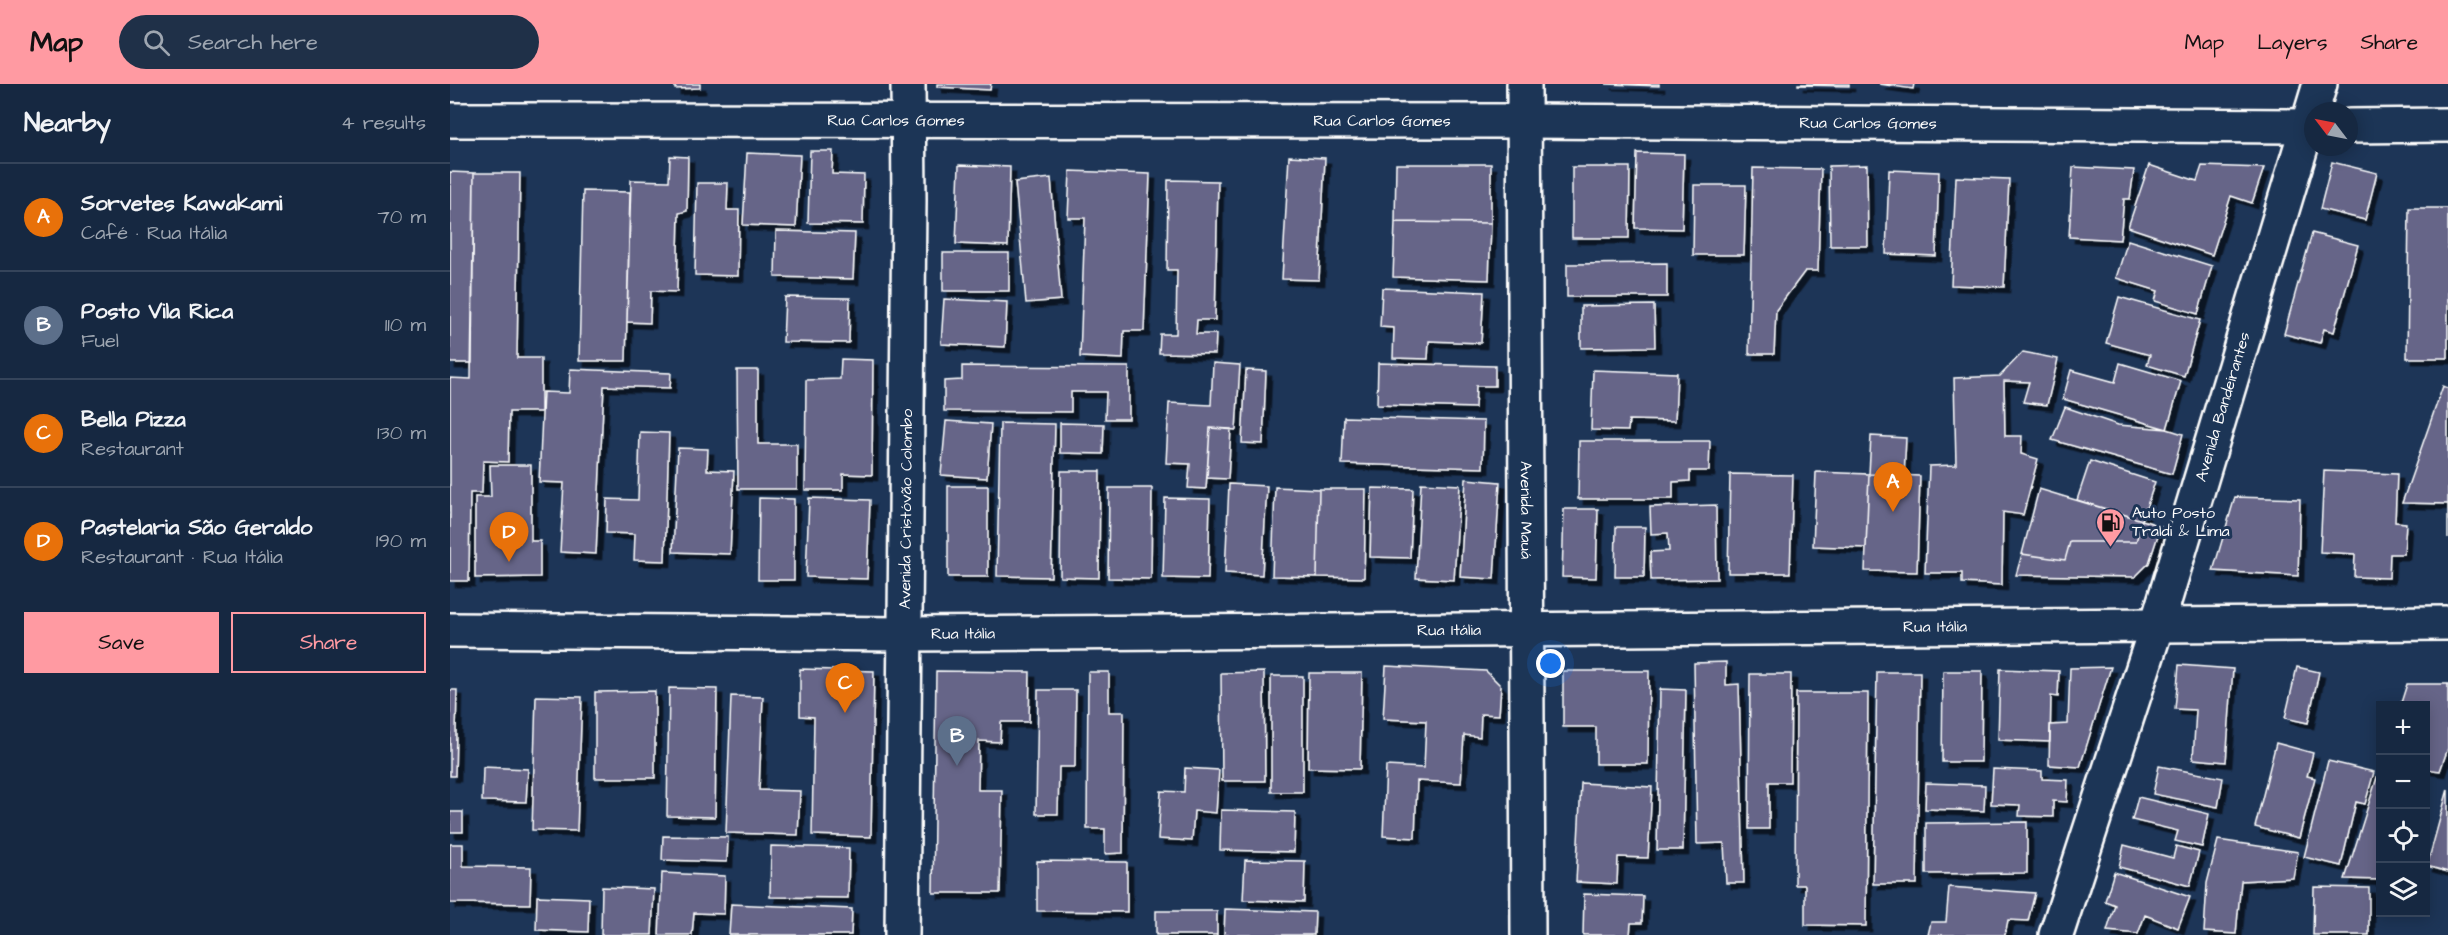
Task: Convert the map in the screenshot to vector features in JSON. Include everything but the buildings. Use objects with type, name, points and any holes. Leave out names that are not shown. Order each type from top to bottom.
[{"type":"street","name":"Avenida Cristóvão Colombo","points":[[902,935],[903,634],[909,200],[908,84]]},
{"type":"street","name":"Avenida Mauá","points":[[1524,84],[1528,935]]},
{"type":"street","name":"Avenida Bandeirantes","points":[[2316,102],[2320,84]]},
{"type":"street","name":"Rua Carlos Gomes","points":[[450,120],[2304,126]]},
{"type":"street","points":[[2358,126],[2448,125]]},
{"type":"street","name":"Avenida Bandeirantes","points":[[2056,935],[2157,626],[2304,146]]},
{"type":"street","name":"Rua Itália","points":[[450,630],[903,634],[2448,623]]},
{"type":"place","name":"Sorvetes Kawakami","points":[[1893,512]]},
{"type":"place","name":"Auto Posto Traldi & Lima","points":[[2111,548]]},
{"type":"place","name":"Pastelaria São Geraldo","points":[[509,562]]},
{"type":"place","name":"Bella Pizza","points":[[845,713]]},
{"type":"place","name":"Posto Vila Rica","points":[[957,766]]}]
